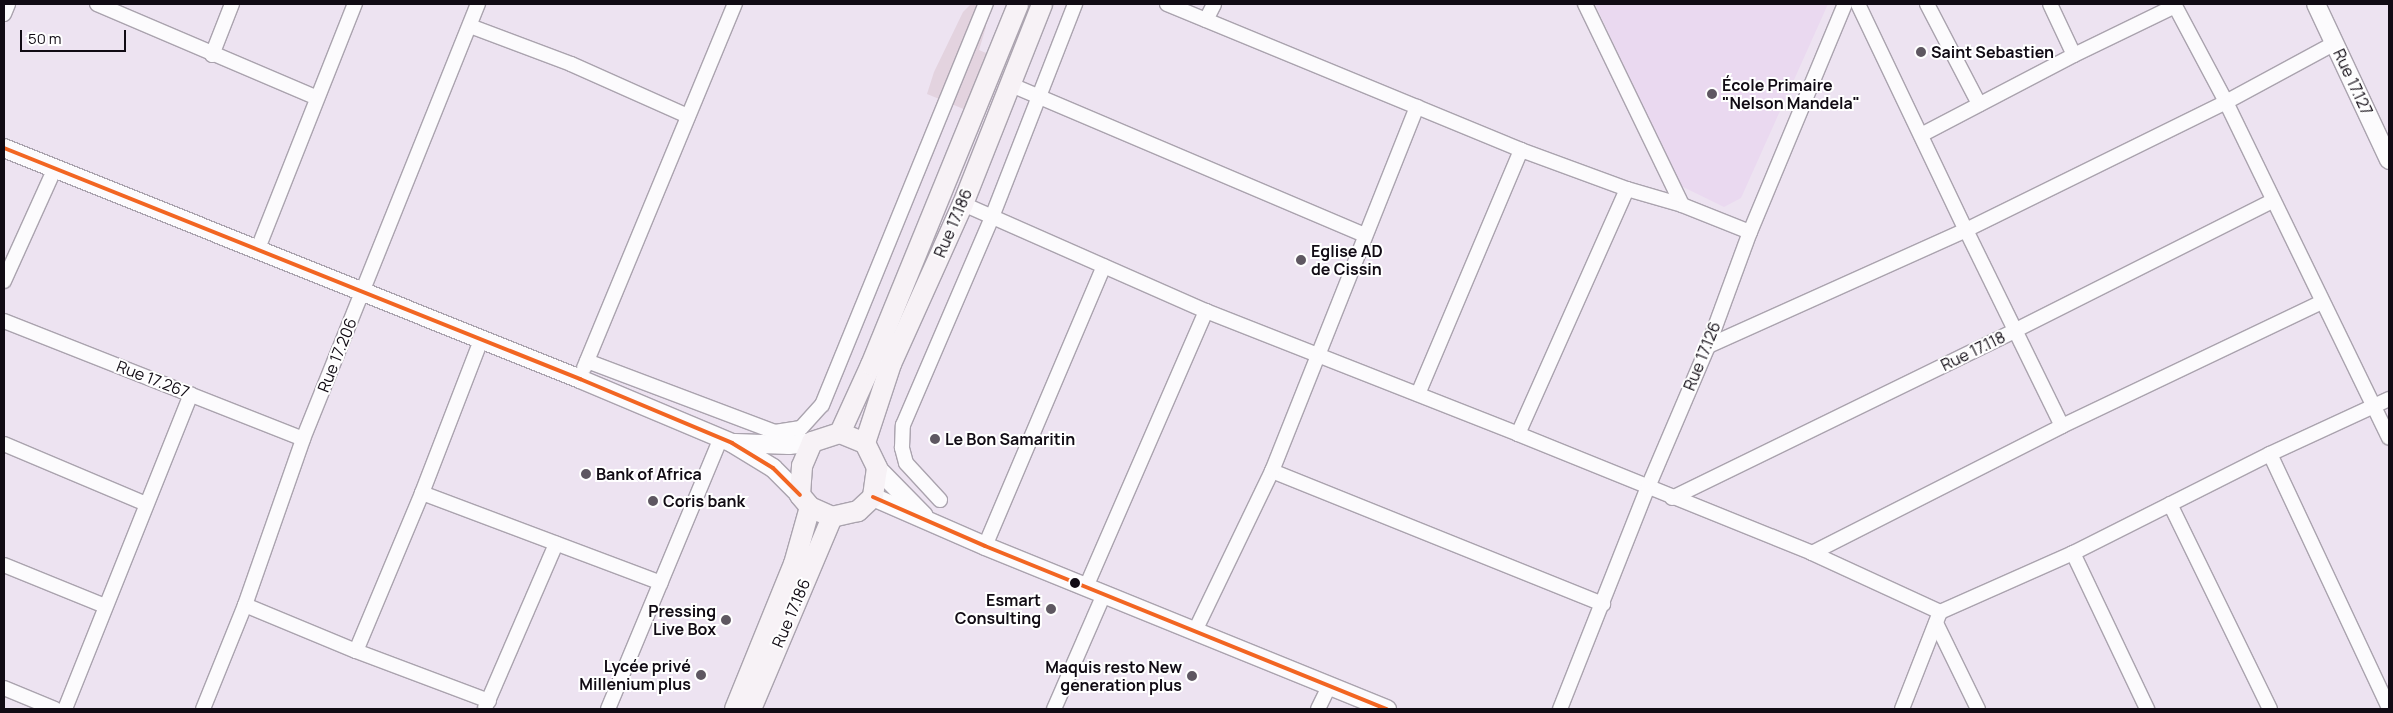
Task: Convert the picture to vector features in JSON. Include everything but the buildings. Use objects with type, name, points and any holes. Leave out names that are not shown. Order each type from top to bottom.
[{"type":"main road","points":[[840,433],[871,365],[1018,4]]},
{"type":"main road","name":"Rue 17.186","points":[[865,443],[891,364],[963,204],[1042,4]]},
{"type":"main road","points":[[735,709],[794,564],[805,501],[802,466],[812,442],[840,433],[865,443],[877,468],[872,497],[858,510],[832,516],[805,501]]},
{"type":"main road","name":"Rue 17.186","points":[[751,709],[832,516]]},
{"type":"street","points":[[4,14],[8,4]]},
{"type":"street","points":[[97,4],[120,8],[212,54],[317,98]]},
{"type":"street","points":[[212,54],[232,4]]},
{"type":"street","points":[[257,251],[355,4]]},
{"type":"street","name":"Rue 17.206","points":[[206,709],[245,605],[303,439],[478,4]]},
{"type":"street","points":[[580,379],[735,4]]},
{"type":"street","points":[[587,361],[774,432],[801,428],[822,405],[986,4]]},
{"type":"street","points":[[940,500],[906,463],[902,448],[903,425],[992,217],[1075,4]]},
{"type":"street","points":[[1167,4],[1521,150],[1627,189],[1682,205],[1750,232]]},
{"type":"street","points":[[1206,20],[1214,4]]},
{"type":"street","points":[[1585,4],[1682,205]]},
{"type":"street","name":"Rue 17.126","points":[[1560,709],[1648,487],[1708,346],[1750,232],[1845,4]]},
{"type":"street","points":[[1858,4],[2062,426]]},
{"type":"street","points":[[1927,4],[1979,104]]},
{"type":"street","points":[[2050,4],[2074,54]]},
{"type":"street","name":"Rue 17.127","points":[[2316,4],[2389,160]]},
{"type":"street","points":[[1920,135],[2074,54],[2174,5],[2226,102],[2389,438]]},
{"type":"street","points":[[470,26],[571,64],[688,116]]},
{"type":"street","points":[[1708,346],[1966,230],[2226,102],[2335,43]]},
{"type":"street","points":[[1009,84],[1365,235]]},
{"type":"street","points":[[1195,631],[1272,471],[1417,107]]},
{"type":"street","points":[[4,148],[580,379],[726,441],[773,468],[805,501]]},
{"type":"street","points":[[1418,394],[1521,150]]},
{"type":"street","points":[[4,281],[55,168]]},
{"type":"street","points":[[1518,434],[1627,189]]},
{"type":"street","name":"Rue 17.118","points":[[1672,498],[2016,330],[2273,201]]},
{"type":"street","points":[[963,204],[1206,311],[1418,394],[1812,553],[1938,617],[1978,709]]},
{"type":"street","points":[[984,546],[1104,266]]},
{"type":"street","points":[[1812,553],[2062,426],[2322,302]]},
{"type":"street","points":[[1086,587],[1206,311]]},
{"type":"street","name":"Rue 17.267","points":[[4,321],[303,439]]},
{"type":"street","points":[[356,651],[422,493],[481,340]]},
{"type":"street","points":[[64,709],[191,394]]},
{"type":"street","points":[[1902,709],[1938,617],[2073,553],[2270,454],[2389,399]]},
{"type":"street","points":[[726,441],[789,445],[812,442]]},
{"type":"street","points":[[608,709],[661,583],[726,441]]},
{"type":"street","points":[[4,444],[146,504]]},
{"type":"street","points":[[2270,454],[2389,708]]},
{"type":"street","points":[[877,468],[932,523]]},
{"type":"street","points":[[1272,471],[1603,604]]},
{"type":"street","points":[[422,493],[661,583]]},
{"type":"street","points":[[872,497],[984,546],[1387,709]]},
{"type":"street","points":[[2170,504],[2270,709]]},
{"type":"street","points":[[245,605],[487,705],[556,544]]},
{"type":"street","points":[[2073,553],[2147,709]]},
{"type":"street","points":[[4,565],[105,606]]},
{"type":"street","points":[[1054,709],[1104,594]]},
{"type":"street","points":[[1318,709],[1329,686]]},
{"type":"street","points":[[4,688],[55,709]]},
{"type":"shaded area","points":[[971,4],[986,4],[986,27],[979,50],[993,56],[966,110],[927,94],[934,72],[963,12]]},
{"type":"shaded area","name":"École Primaire \"Nelson Mandela\"","points":[[1595,4],[1828,4],[1741,198],[1724,207],[1679,185]]},
{"type":"transit line","points":[[4,148],[580,379],[732,443],[773,468],[800,495]]},
{"type":"transit line","points":[[873,497],[985,546],[1387,709]]},
{"type":"place","name":"Saint Sebastien","points":[[1921,52]]},
{"type":"place","name":"École Primaire \"Nelson Mandela\"","points":[[1712,94]]},
{"type":"place","name":"Eglise AD de Cissin","points":[[1301,260]]},
{"type":"place","name":"Le Bon Samaritin","points":[[935,439]]},
{"type":"place","name":"Bank of Africa","points":[[586,474]]},
{"type":"place","name":"Coris bank","points":[[653,501]]},
{"type":"place","name":"Esmart Consulting","points":[[1051,609]]},
{"type":"place","name":"Pressing Live Box","points":[[726,620]]},
{"type":"place","name":"Lycée privé Millenium plus","points":[[701,675]]},
{"type":"place","name":"Maquis resto New generation plus","points":[[1192,676]]}]
